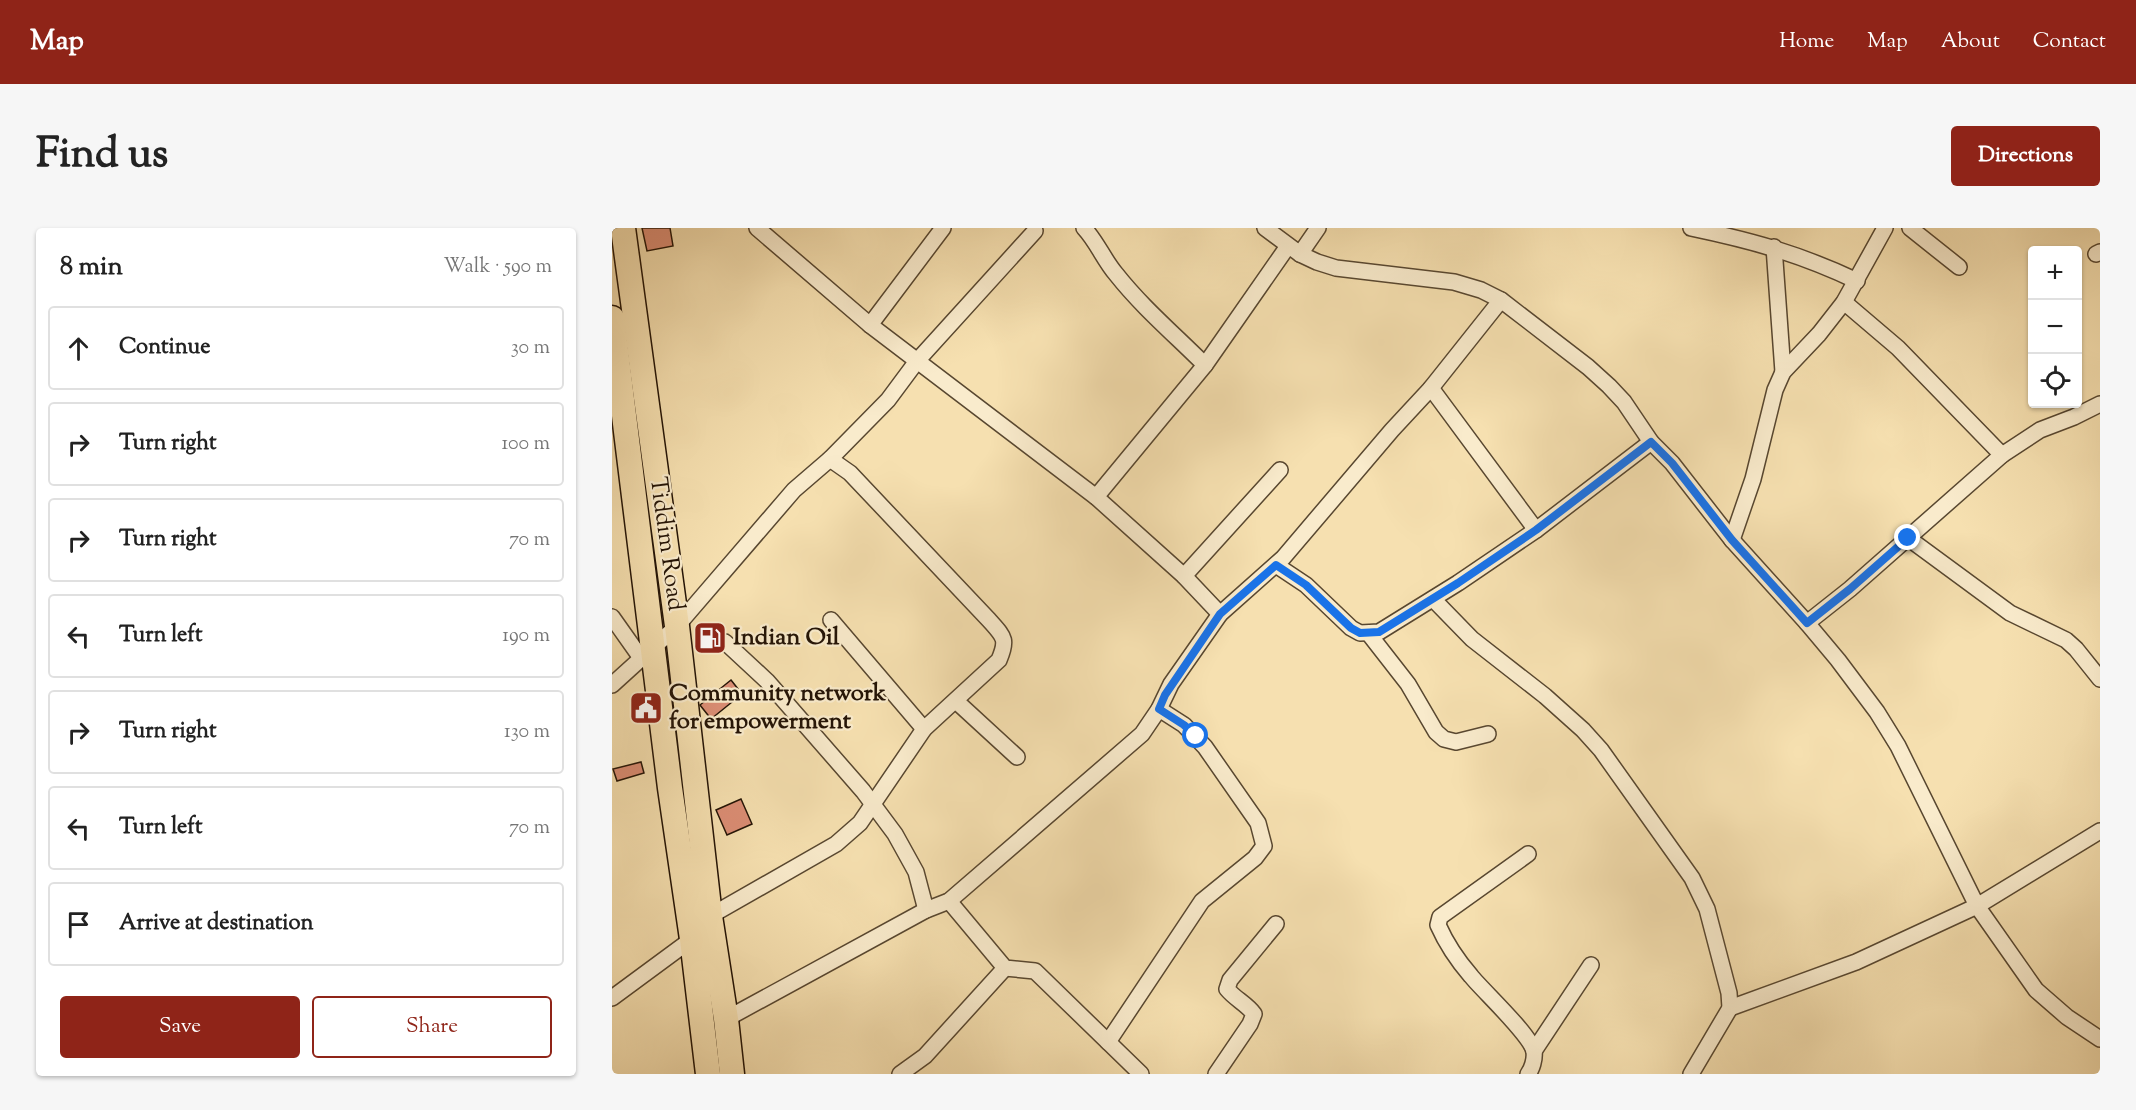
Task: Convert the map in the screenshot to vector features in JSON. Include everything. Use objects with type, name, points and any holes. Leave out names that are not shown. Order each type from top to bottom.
[{"type":"highway","name":"Tiddim Road","points":[[623,228],[677,626],[710,916],[732,1074]]},
{"type":"highway","name":"Tiddim Road","points":[[612,318],[647,653],[692,939],[708,1074]]},
{"type":"street","points":[[757,228],[870,325],[1096,496],[1184,576],[1220,614]]},
{"type":"street","points":[[870,325],[943,228]]},
{"type":"street","points":[[1084,228],[1132,293],[1205,365]]},
{"type":"street","points":[[1265,228],[1294,250],[1317,262],[1336,268],[1454,282],[1481,290],[1501,300],[1609,386],[1651,442],[1672,463],[1732,540],[1807,623],[1870,703],[1898,746],[1977,906],[2036,990],[2067,1017],[2100,1039]]},
{"type":"street","points":[[1096,496],[1205,365],[1294,250],[1318,228]]},
{"type":"street","points":[[1691,228],[1731,232],[1817,262],[1857,281]]},
{"type":"street","points":[[1732,540],[1753,478],[1775,390],[1784,372],[1819,334],[1844,302],[1885,228]]},
{"type":"street","points":[[1910,228],[1959,267]]},
{"type":"street","points":[[612,685],[677,626],[794,490],[831,459],[888,400],[917,361],[1035,231]]},
{"type":"street","points":[[1774,247],[1784,372]]},
{"type":"street","points":[[726,1019],[926,910],[950,901],[1142,734],[1159,709],[1171,684],[1220,614],[1276,565],[1431,388],[1501,300]]},
{"type":"street","points":[[1844,302],[1898,348],[2002,455]]},
{"type":"street","points":[[1431,388],[1536,530]]},
{"type":"street","points":[[1807,623],[1850,589],[2002,455],[2040,430],[2100,404]]},
{"type":"street","points":[[1276,565],[1306,585],[1351,628],[1360,633],[1370,634],[1386,629],[1536,530],[1651,442]]},
{"type":"street","points":[[710,916],[836,844],[860,823],[924,729],[999,660],[1005,646],[1001,634],[850,473],[831,459]]},
{"type":"street","points":[[1184,576],[1280,470]]},
{"type":"street","points":[[1908,538],[2010,613],[2066,640],[2100,679]]},
{"type":"street","points":[[1433,599],[1472,639],[1562,711],[1601,750],[1701,894],[1729,993],[1730,1008],[1691,1074]]},
{"type":"street","points":[[612,617],[647,653]]},
{"type":"street","points":[[831,620],[924,729]]},
{"type":"street","points":[[1370,634],[1408,684],[1436,732],[1444,739],[1456,742],[1488,734]]},
{"type":"street","points":[[725,642],[767,681],[895,834],[916,872],[926,910]]},
{"type":"street","points":[[956,701],[1017,757]]},
{"type":"street","points":[[1108,1042],[1202,901],[1255,858],[1264,846],[1258,823],[1205,747],[1184,725],[1159,709]]},
{"type":"street","points":[[1730,1008],[1856,962],[1977,906],[2100,831]]},
{"type":"street","points":[[1528,854],[1440,917],[1438,925],[1444,938],[1469,974],[1527,1038],[1534,1052]]},
{"type":"street","points":[[950,901],[1005,968],[1035,971],[1141,1074]]},
{"type":"street","points":[[1216,1074],[1250,1024],[1254,1014],[1227,989],[1230,980],[1276,924]]},
{"type":"street","points":[[612,998],[692,939]]},
{"type":"street","points":[[1528,1074],[1534,1052],[1591,965]]},
{"type":"street","points":[[900,1074],[925,1056],[1005,968]]},
{"type":"building","points":[[642,228],[670,228],[673,246],[647,251]]},
{"type":"building","points":[[731,680],[742,694],[711,719],[700,705]]},
{"type":"building","points":[[641,762],[644,773],[617,781],[613,769]]},
{"type":"building","points":[[741,799],[752,824],[727,835],[716,810]]},
{"type":"place","name":"Indian Oil","points":[[710,638]]},
{"type":"place","name":"Community network for empowerment","points":[[646,708]]},
{"type":"route","points":[[1196,736],[1184,725],[1159,709],[1165,695],[1220,614],[1276,565],[1306,585],[1351,628],[1360,633],[1379,632],[1458,583],[1536,530],[1651,442],[1672,463],[1732,540],[1807,623],[1908,538]]}]
